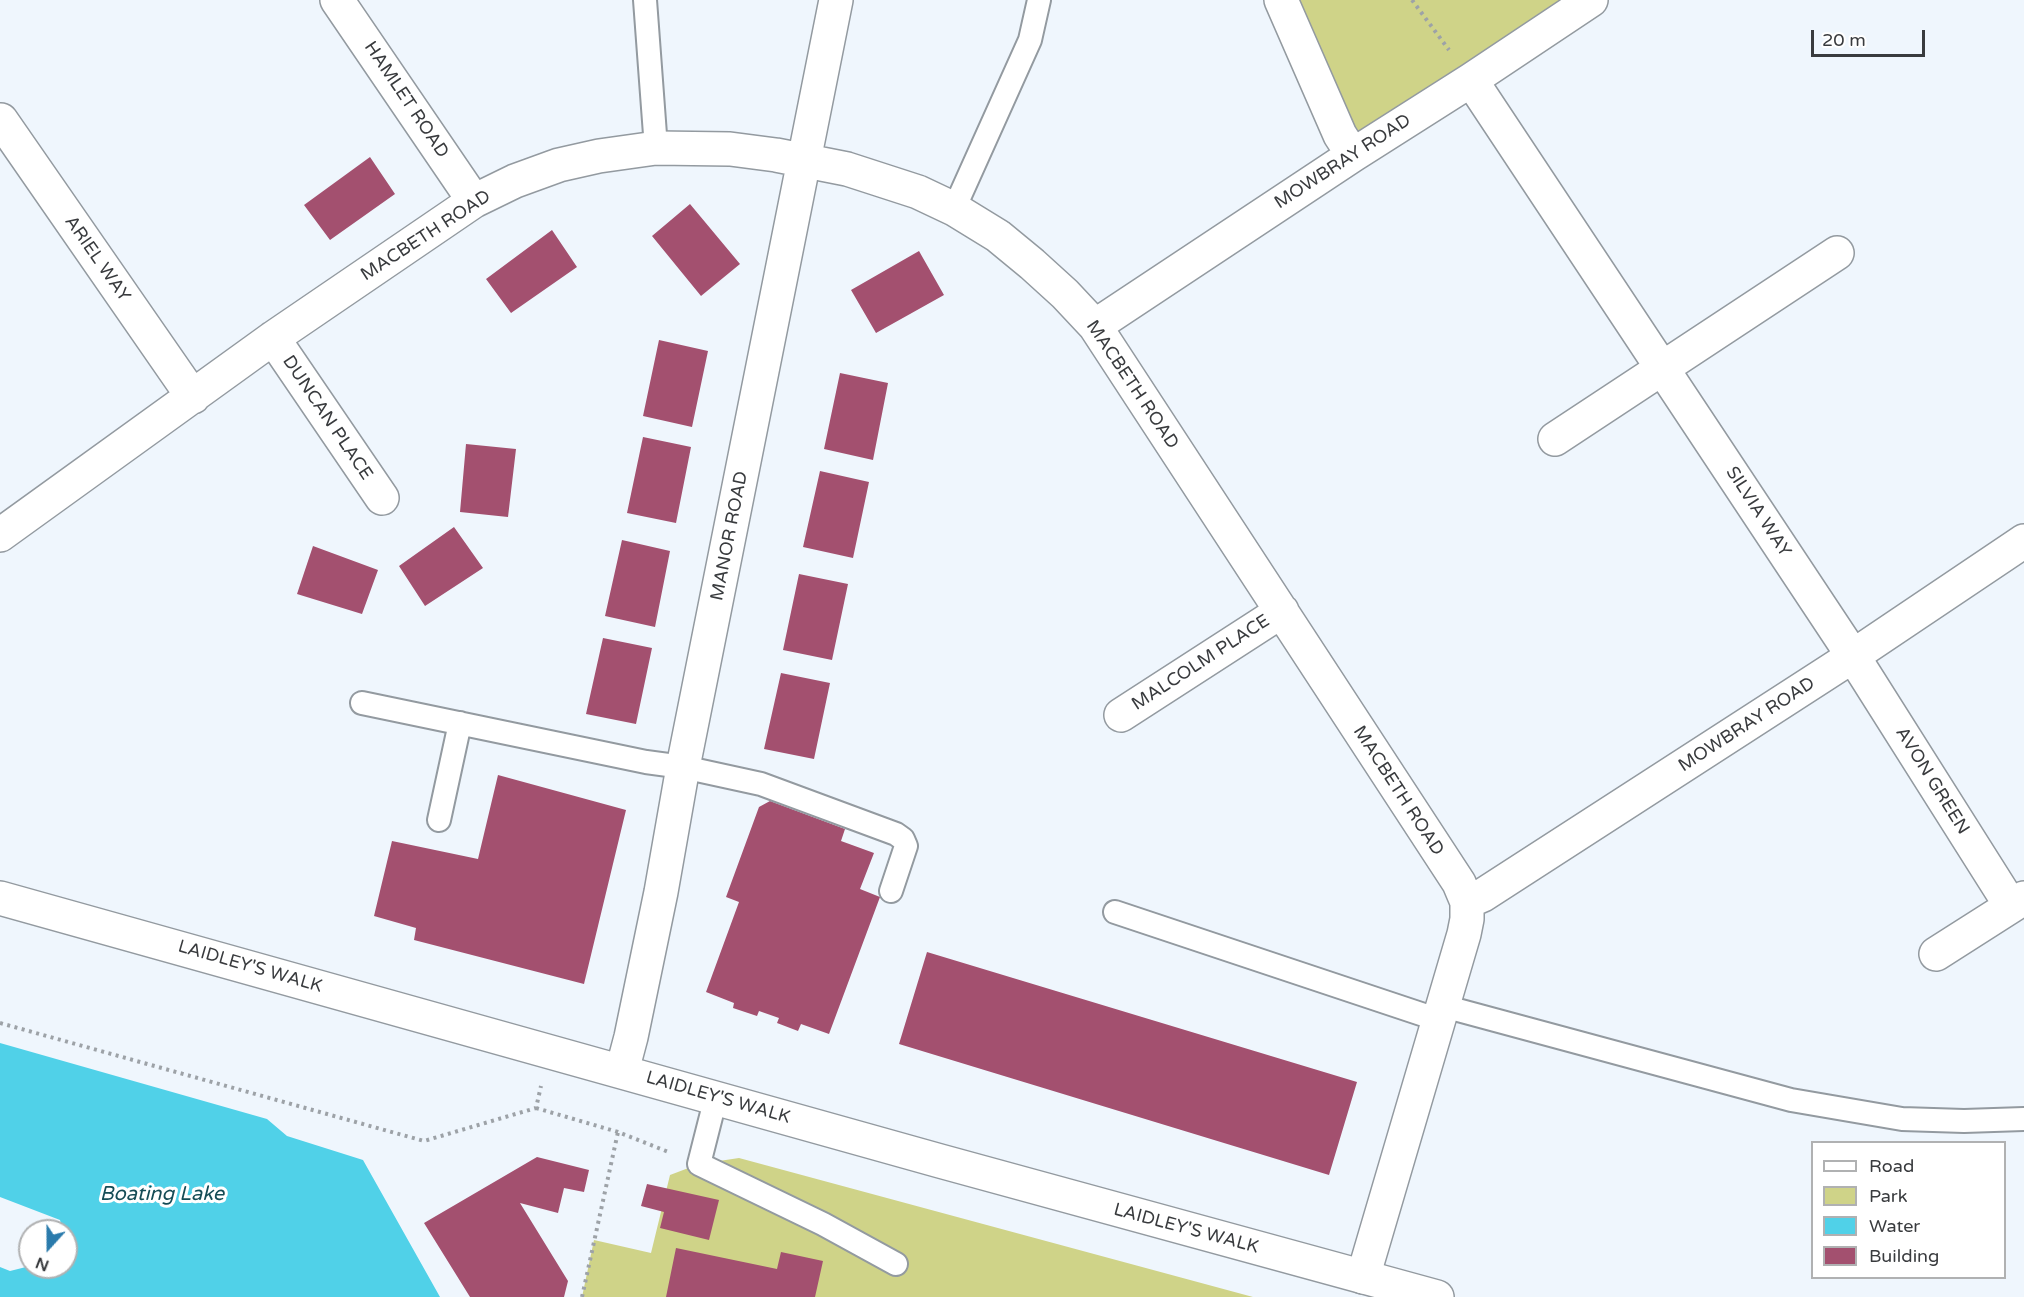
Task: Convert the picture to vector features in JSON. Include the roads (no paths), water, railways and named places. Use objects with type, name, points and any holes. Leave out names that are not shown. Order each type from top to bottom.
[{"type":"street","name":"HAMLET ROAD","points":[[337,0],[474,201]]},
{"type":"street","name":"MANOR ROAD","points":[[622,1071],[658,903],[836,0]]},
{"type":"street","points":[[1281,0],[1340,135],[1353,155]]},
{"type":"street","name":"MOWBRAY ROAD","points":[[1095,326],[1591,0]]},
{"type":"street","name":"SILVIA WAY","points":[[1471,80],[1853,656]]},
{"type":"street","name":"ARIEL WAY","points":[[1,120],[193,397]]},
{"type":"street","name":"MACBETH ROAD","points":[[0,535],[273,338],[474,201],[515,181],[559,165],[598,156],[656,148],[730,149],[805,160],[883,179],[954,209],[998,236],[1065,294],[1095,326],[1459,883],[1467,902]]},
{"type":"street","points":[[1555,439],[1837,254]]},
{"type":"street","name":"DUNCAN PLACE","points":[[273,338],[382,498]]},
{"type":"street","name":"MOWBRAY ROAD","points":[[1467,902],[1483,895],[1853,656],[2024,541]]},
{"type":"street","name":"MALCOLM PLACE","points":[[1121,715],[1282,611]]},
{"type":"street","name":"AVON GREEN","points":[[1853,656],[2018,902],[1936,954]]},
{"type":"street","name":"LAIDLEY'S WALK","points":[[0,898],[1437,1297]]},
{"type":"street","points":[[1363,1277],[1464,934],[1467,902]]},
{"type":"lane","points":[[645,0],[656,148]]},
{"type":"lane","points":[[954,209],[1030,40],[1039,0]]},
{"type":"lane","points":[[362,703],[760,784],[896,834],[903,839],[906,846],[891,891]]},
{"type":"lane","points":[[440,820],[460,723]]},
{"type":"lane","points":[[1115,912],[1441,1013],[1791,1100],[1902,1119],[1964,1121],[2024,1119]]},
{"type":"lane","points":[[716,1097],[699,1164],[823,1224],[896,1264]]},
{"type":"water","name":"Boating Lake","points":[[0,1043],[267,1119],[287,1136],[363,1160],[440,1297],[0,1297],[0,1267],[10,1271],[18,1269],[18,1279],[78,1279],[78,1219],[57,1219],[0,1197]]}]
